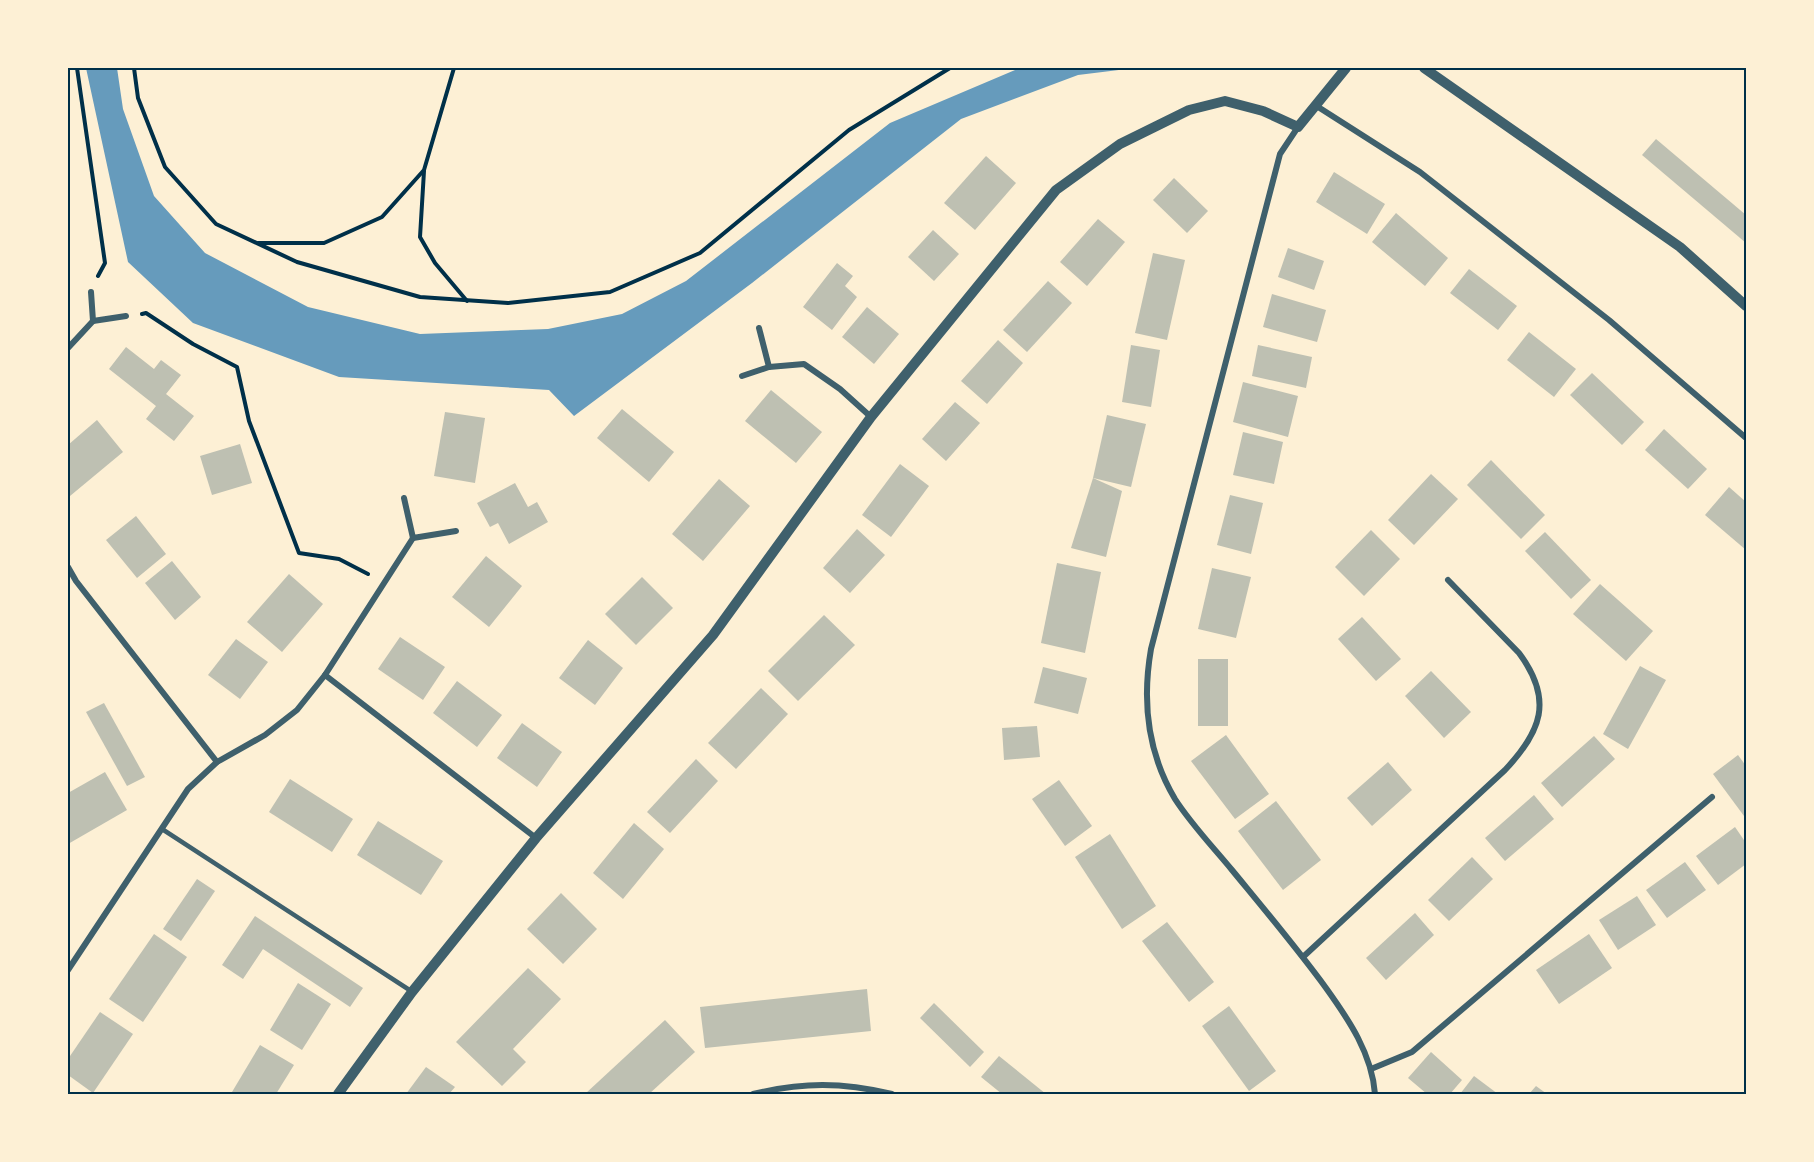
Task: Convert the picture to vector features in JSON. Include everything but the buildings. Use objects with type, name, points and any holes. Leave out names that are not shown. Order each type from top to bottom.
[{"type":"street","points":[[1346,68],[1298,127],[1280,154],[1151,649],[1146,696],[1152,743],[1175,799],[1304,957],[1340,1007],[1358,1037],[1371,1070],[1375,1095]]},
{"type":"street","points":[[1424,68],[1680,247],[1746,306]]},
{"type":"street","points":[[338,1095],[412,992],[536,838],[713,635],[872,417],[1056,190],[1120,144],[1189,110],[1225,101],[1263,111],[1298,127]]},
{"type":"street","points":[[1315,105],[1420,172],[1609,320],[1746,438]]},
{"type":"street","points":[[91,292],[93,321]]},
{"type":"street","points":[[68,348],[93,321],[126,316]]},
{"type":"street","points":[[759,328],[769,367]]},
{"type":"street","points":[[742,376],[769,367],[804,364],[840,389],[872,417]]},
{"type":"street","points":[[68,970],[188,789],[217,762],[265,735],[297,711],[325,675],[413,538],[404,498]]},
{"type":"street","points":[[413,538],[456,531]]},
{"type":"street","points":[[68,567],[83,590],[217,762]]},
{"type":"street","points":[[1304,957],[1505,770],[1526,747],[1533,734],[1538,720],[1538,691],[1528,665],[1448,580]]},
{"type":"street","points":[[325,675],[536,838]]},
{"type":"street","points":[[1371,1070],[1412,1052],[1712,797]]},
{"type":"street","points":[[753,1095],[780,1088],[818,1084],[866,1088],[892,1095]]},
{"type":"lane","points":[[162,829],[412,992]]},
{"type":"path","points":[[77,68],[105,263],[91,292]]},
{"type":"path","points":[[134,68],[138,98],[165,167],[216,224],[297,262],[420,297],[508,303],[610,292],[700,253],[849,130],[950,68]]},
{"type":"path","points":[[454,68],[424,171],[420,237],[435,263],[467,301]]},
{"type":"path","points":[[258,243],[324,243],[382,217],[424,171]]},
{"type":"path","points":[[126,316],[146,314],[193,344],[237,367],[249,421],[299,553],[339,559],[383,583]]},
{"type":"water","points":[[86,68],[117,68],[123,109],[154,196],[205,253],[308,307],[420,334],[548,329],[622,314],[686,281],[890,123],[1020,68],[1135,68],[1078,75],[961,119],[752,283],[574,416],[549,390],[339,377],[193,323],[128,262]]}]
